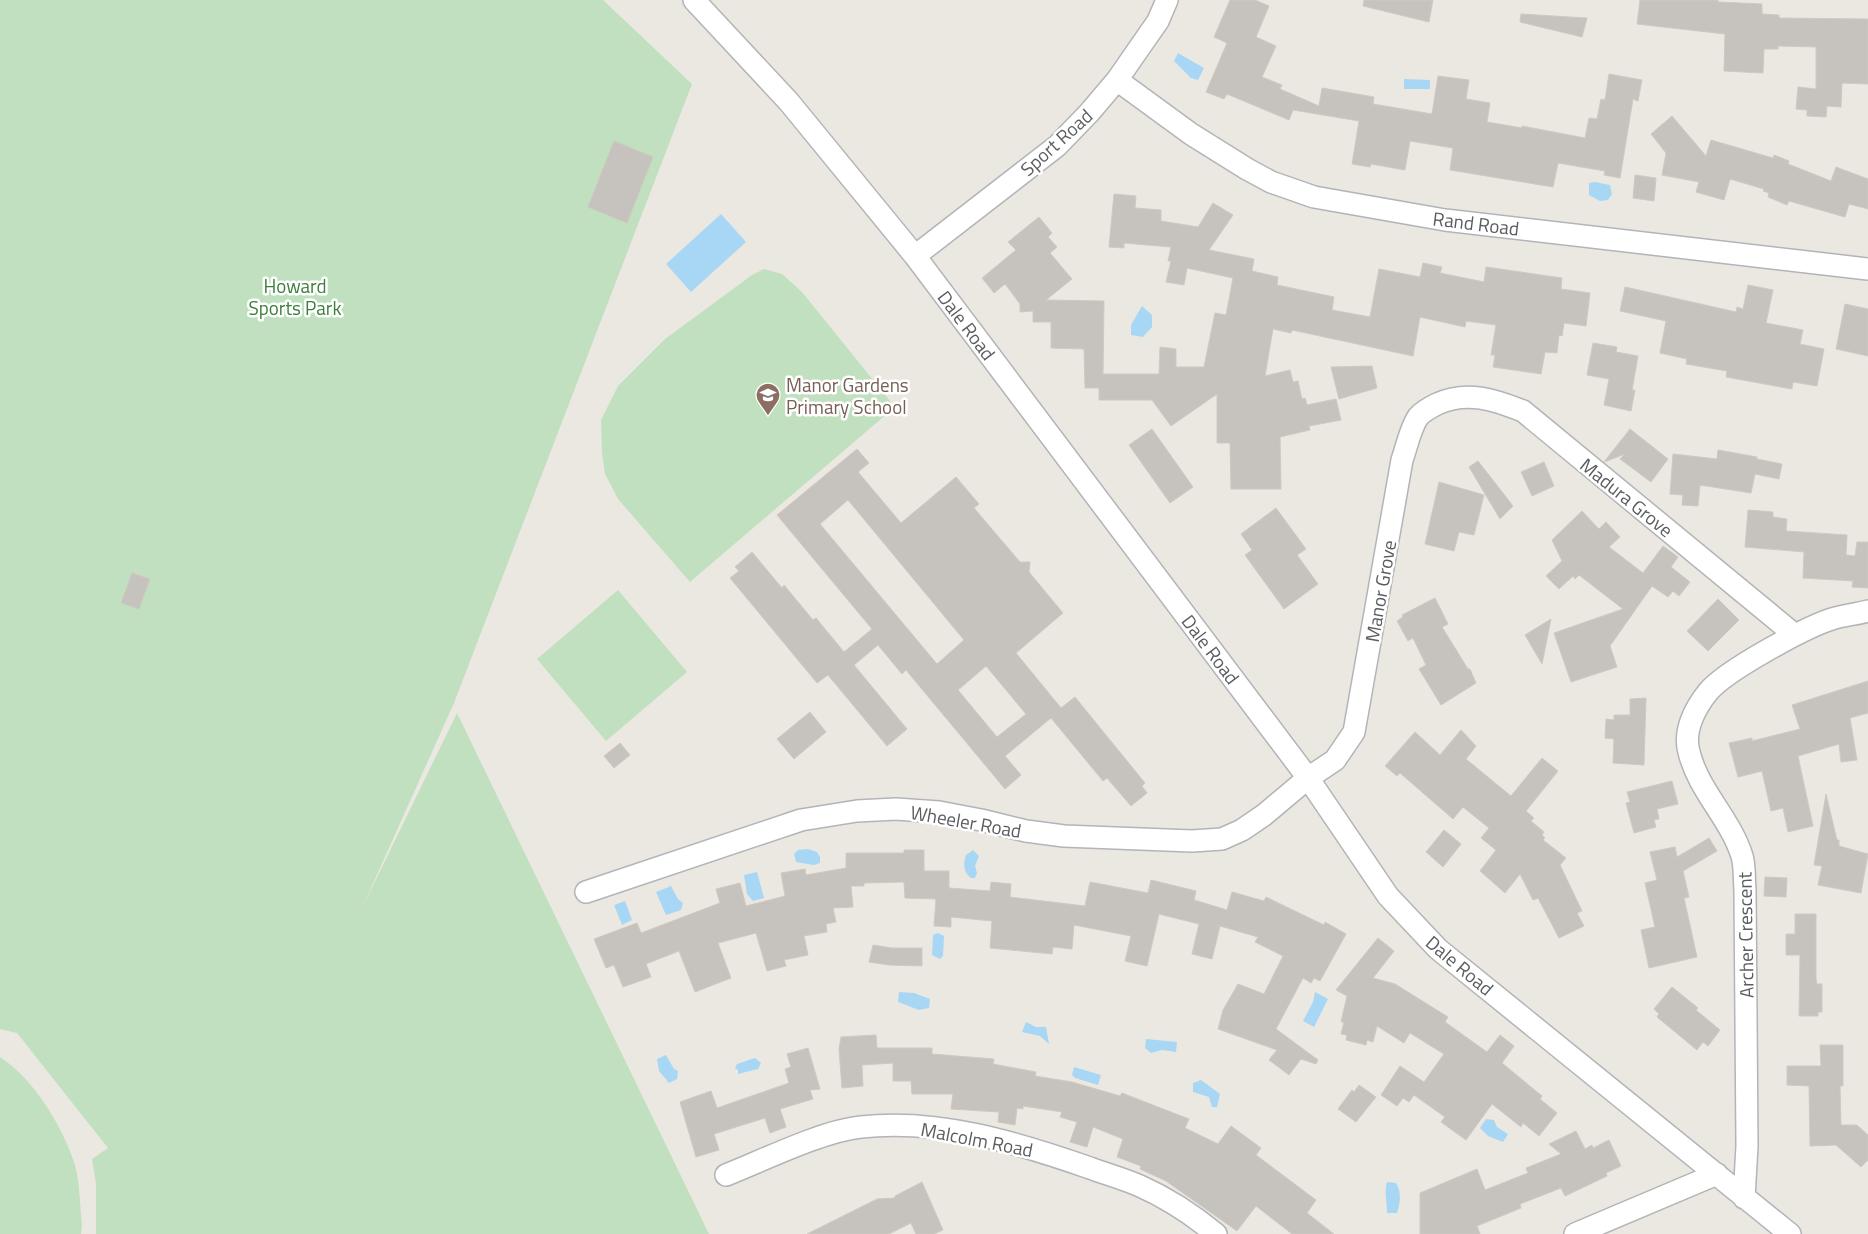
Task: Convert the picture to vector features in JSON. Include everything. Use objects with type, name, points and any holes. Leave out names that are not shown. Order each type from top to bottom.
[{"type":"street","name":"Dale Road","points":[[694,0],[789,102],[915,256],[1308,778],[1388,896],[1438,949],[1790,1234]]},
{"type":"street","name":"Sport Road","points":[[915,256],[1057,146],[1090,113],[1117,80],[1158,21],[1167,0]]},
{"type":"street","name":"Rand Road","points":[[1117,80],[1191,134],[1247,169],[1272,182],[1314,197],[1445,220],[1868,269]]},
{"type":"street","name":"Madura Grove","points":[[1444,401],[1470,396],[1498,401],[1523,411],[1795,635]]},
{"type":"street","name":"Manor Grove","points":[[1308,778],[1335,760],[1354,732],[1402,460],[1412,428],[1420,414],[1444,401]]},
{"type":"street","name":"Archer Crescent","points":[[1744,1198],[1747,1127],[1746,890],[1743,858],[1736,840],[1697,774],[1688,750],[1688,727],[1708,691],[1726,677],[1795,635],[1834,619],[1868,611]]},
{"type":"street","name":"Wheeler Road","points":[[586,892],[801,820],[857,811],[896,809],[939,812],[1026,831],[1064,836],[1192,841],[1222,839],[1242,830],[1264,815],[1308,778]]},
{"type":"street","name":"Malcolm Road","points":[[726,1175],[830,1134],[860,1127],[905,1126],[951,1131],[1037,1150],[1140,1186],[1171,1203],[1216,1234]]},
{"type":"street","points":[[1574,1234],[1716,1174]]},
{"type":"green space","name":"Howard Sports Park","points":[[0,0],[603,0],[692,84],[454,703],[363,906],[457,713],[709,1234],[96,1234],[96,1184],[92,1159],[108,1148],[17,1033],[0,1029]]},
{"type":"green space","points":[[764,269],[782,274],[802,292],[895,407],[690,582],[618,499],[605,474],[601,420],[618,386],[665,339],[752,275]]},
{"type":"green space","points":[[618,590],[687,672],[606,741],[537,659]]},
{"type":"green space","points":[[0,1057],[12,1066],[36,1091],[55,1120],[70,1150],[77,1172],[82,1226],[81,1234],[0,1234]]},
{"type":"water","points":[[1178,53],[1204,68],[1198,80],[1191,78],[1174,61]]},
{"type":"water","points":[[1404,79],[1430,80],[1430,89],[1404,89]]},
{"type":"water","points":[[1595,182],[1610,185],[1612,194],[1608,200],[1600,201],[1589,195],[1589,183]]},
{"type":"water","points":[[721,214],[746,242],[691,292],[666,264]]},
{"type":"water","points":[[1142,306],[1152,315],[1152,327],[1143,337],[1131,335],[1131,325]]},
{"type":"water","points":[[808,849],[817,852],[820,857],[820,863],[814,865],[796,862],[794,854],[798,850]]},
{"type":"water","points":[[973,850],[979,856],[975,866],[977,873],[975,878],[971,878],[966,873],[964,864],[966,855]]},
{"type":"water","points":[[757,872],[764,898],[753,901],[747,894],[744,875]]},
{"type":"water","points":[[671,886],[678,899],[683,903],[681,910],[666,915],[656,892]]},
{"type":"water","points":[[625,901],[632,920],[622,925],[614,905]]},
{"type":"water","points":[[938,933],[944,936],[943,956],[940,959],[932,955],[933,935]]},
{"type":"water","points":[[899,992],[914,993],[930,999],[929,1008],[919,1010],[898,1002]]},
{"type":"water","points":[[1315,992],[1328,999],[1314,1027],[1303,1021],[1313,1002]]},
{"type":"water","points":[[1026,1022],[1036,1027],[1046,1027],[1049,1044],[1040,1036],[1022,1032]]},
{"type":"water","points":[[1146,1039],[1177,1042],[1176,1052],[1162,1050],[1151,1053],[1145,1048]]},
{"type":"water","points":[[666,1055],[674,1069],[678,1071],[677,1079],[669,1083],[659,1071],[657,1059]]},
{"type":"water","points":[[755,1058],[761,1063],[758,1069],[738,1074],[738,1070],[735,1068],[737,1064]]},
{"type":"water","points":[[1074,1067],[1101,1075],[1098,1085],[1075,1078],[1072,1075]]},
{"type":"water","points":[[1201,1080],[1220,1094],[1217,1107],[1212,1107],[1209,1097],[1193,1092],[1193,1083]]},
{"type":"water","points":[[1486,1119],[1494,1120],[1497,1127],[1508,1134],[1503,1142],[1488,1136],[1480,1128]]},
{"type":"water","points":[[1387,1182],[1396,1183],[1399,1190],[1400,1202],[1397,1213],[1387,1213]]},
{"type":"building","points":[[1230,0],[1255,0],[1269,6],[1256,37],[1276,46],[1262,77],[1282,85],[1280,89],[1319,106],[1322,88],[1374,97],[1373,104],[1432,114],[1438,76],[1469,80],[1466,99],[1490,103],[1487,122],[1522,128],[1522,126],[1585,138],[1589,118],[1597,119],[1601,99],[1605,100],[1609,74],[1642,80],[1638,101],[1633,99],[1620,178],[1604,175],[1605,171],[1558,163],[1553,187],[1450,170],[1453,148],[1410,141],[1405,170],[1371,164],[1370,167],[1352,164],[1359,121],[1293,110],[1289,120],[1227,94],[1224,99],[1206,92],[1227,43],[1214,37]]},
{"type":"building","points":[[1364,0],[1433,0],[1429,22],[1363,6]]},
{"type":"building","points":[[1640,0],[1718,0],[1718,2],[1762,4],[1762,14],[1779,15],[1779,18],[1868,19],[1868,84],[1842,83],[1841,107],[1827,106],[1826,117],[1807,116],[1807,110],[1796,109],[1798,87],[1816,89],[1816,47],[1778,46],[1778,49],[1764,49],[1763,73],[1724,71],[1725,34],[1637,24]]},
{"type":"building","points":[[1521,14],[1587,18],[1582,37],[1520,22]]},
{"type":"building","points":[[1672,116],[1706,156],[1711,140],[1773,158],[1774,155],[1789,161],[1788,164],[1831,181],[1836,167],[1868,179],[1868,209],[1849,204],[1845,217],[1789,201],[1787,205],[1768,197],[1769,193],[1763,191],[1764,189],[1730,179],[1724,200],[1696,192],[1699,182],[1662,175],[1666,153],[1651,134]]},
{"type":"building","points":[[614,141],[653,157],[627,223],[588,207]]},
{"type":"building","points":[[1635,175],[1656,178],[1654,201],[1633,198]]},
{"type":"building","points":[[1114,194],[1136,196],[1135,208],[1161,210],[1161,221],[1198,227],[1213,203],[1233,215],[1209,250],[1254,259],[1252,271],[1278,277],[1277,285],[1334,297],[1332,310],[1370,317],[1379,269],[1420,277],[1423,263],[1442,267],[1440,273],[1484,282],[1486,267],[1562,278],[1561,289],[1590,293],[1586,326],[1564,323],[1562,336],[1559,335],[1557,353],[1545,352],[1541,374],[1493,367],[1495,355],[1491,355],[1496,325],[1466,321],[1465,327],[1420,317],[1413,356],[1292,330],[1291,333],[1273,329],[1265,376],[1290,370],[1293,382],[1298,381],[1302,399],[1305,398],[1307,405],[1336,399],[1341,420],[1309,426],[1310,430],[1280,437],[1281,489],[1231,489],[1230,443],[1217,443],[1217,394],[1171,426],[1152,400],[1099,400],[1099,388],[1085,388],[1084,349],[1051,348],[1051,322],[1033,322],[1033,311],[1020,312],[1020,304],[1005,284],[994,293],[982,278],[1016,250],[1008,242],[1039,217],[1052,233],[1048,237],[1057,247],[1050,253],[1072,279],[1046,300],[1104,301],[1103,374],[1159,374],[1160,347],[1176,349],[1176,367],[1204,367],[1215,313],[1226,315],[1233,278],[1187,268],[1184,285],[1166,282],[1171,261],[1168,261],[1171,247],[1124,243],[1124,248],[1109,247]]},
{"type":"building","points":[[1748,285],[1773,290],[1766,323],[1803,330],[1800,344],[1824,349],[1817,386],[1793,382],[1792,389],[1726,377],[1727,371],[1686,364],[1687,359],[1660,353],[1666,321],[1620,311],[1625,287],[1736,312],[1737,307],[1743,309]]},
{"type":"building","points":[[1845,304],[1868,309],[1868,356],[1836,349]]},
{"type":"building","points":[[1593,343],[1617,347],[1616,352],[1638,356],[1632,390],[1635,390],[1631,411],[1604,405],[1609,379],[1587,375]]},
{"type":"building","points":[[1372,366],[1377,388],[1339,399],[1331,367]]},
{"type":"building","points":[[1152,429],[1193,487],[1170,503],[1129,445]]},
{"type":"building","points":[[1630,429],[1668,459],[1651,482],[1620,459],[1625,454],[1604,462]]},
{"type":"building","points":[[857,449],[869,463],[858,472],[901,523],[956,477],[979,504],[974,508],[1020,562],[1030,562],[1029,572],[1063,613],[1016,653],[1061,708],[1075,697],[1145,783],[1142,786],[1147,793],[1131,806],[1107,778],[1103,781],[1051,718],[1005,756],[1021,775],[1005,789],[906,670],[902,674],[878,645],[854,665],[907,729],[887,746],[828,675],[817,683],[730,578],[739,571],[735,567],[752,552],[782,588],[784,585],[813,620],[816,618],[844,652],[872,629],[777,515]],"holes":[[[848,500],[964,640],[937,664],[820,524]],[[986,666],[1026,714],[997,737],[958,690]]]},
{"type":"building","points":[[1718,450],[1782,464],[1779,479],[1755,474],[1751,493],[1700,485],[1698,506],[1682,505],[1683,495],[1670,494],[1673,454],[1717,459]]},
{"type":"building","points":[[1478,461],[1513,506],[1500,519],[1469,467]]},
{"type":"building","points":[[1544,462],[1554,486],[1532,496],[1521,472]]},
{"type":"building","points":[[1439,482],[1484,495],[1474,535],[1459,532],[1454,551],[1425,544]]},
{"type":"building","points":[[1276,508],[1306,549],[1297,555],[1318,584],[1284,609],[1245,555],[1252,550],[1241,534]]},
{"type":"building","points":[[1748,510],[1773,512],[1773,517],[1787,519],[1786,531],[1847,535],[1846,555],[1855,556],[1857,542],[1868,542],[1868,588],[1852,587],[1853,581],[1803,578],[1804,552],[1745,547]]},
{"type":"building","points":[[1582,511],[1599,529],[1606,522],[1620,537],[1609,547],[1643,573],[1663,546],[1678,557],[1671,567],[1690,582],[1679,596],[1673,591],[1668,597],[1652,586],[1610,646],[1617,667],[1571,682],[1554,633],[1623,609],[1579,575],[1575,579],[1573,576],[1559,589],[1546,576],[1562,561],[1552,540]]},
{"type":"building","points":[[132,573],[150,579],[139,609],[121,603]]},
{"type":"building","points":[[1435,598],[1448,624],[1442,627],[1468,669],[1470,669],[1476,683],[1441,705],[1419,669],[1426,665],[1413,638],[1408,641],[1397,621],[1403,617],[1402,615]]},
{"type":"building","points":[[1718,599],[1739,620],[1708,651],[1687,631]]},
{"type":"building","points":[[1551,619],[1542,664],[1525,635]]},
{"type":"building","points":[[1868,681],[1868,713],[1850,718],[1857,760],[1841,762],[1839,744],[1798,756],[1813,826],[1788,832],[1783,808],[1771,811],[1762,771],[1738,777],[1729,743],[1752,738],[1752,741],[1800,729],[1792,705]]},
{"type":"building","points":[[1646,698],[1644,765],[1613,763],[1614,739],[1605,738],[1606,719],[1614,720],[1614,715],[1630,715],[1630,699]]},
{"type":"building","points":[[810,712],[826,732],[794,759],[777,739]]},
{"type":"building","points":[[1461,730],[1476,746],[1466,759],[1511,796],[1542,758],[1558,771],[1526,811],[1534,818],[1531,821],[1544,832],[1542,835],[1545,838],[1543,840],[1566,858],[1560,865],[1582,911],[1577,913],[1584,926],[1559,938],[1538,898],[1533,900],[1520,874],[1505,893],[1480,871],[1496,850],[1481,838],[1489,828],[1463,807],[1453,819],[1400,773],[1397,776],[1385,766],[1415,732],[1440,755]]},
{"type":"building","points":[[620,743],[630,755],[614,768],[604,756]]},
{"type":"building","points":[[1672,781],[1678,804],[1657,809],[1659,819],[1654,820],[1656,827],[1634,833],[1626,803],[1630,802],[1627,792]]},
{"type":"building","points":[[1826,794],[1839,846],[1868,854],[1861,893],[1818,885],[1822,866],[1814,865]]},
{"type":"building","points":[[1444,830],[1461,844],[1443,867],[1426,852]]},
{"type":"building","points":[[1709,838],[1717,851],[1683,871],[1689,897],[1684,898],[1697,957],[1649,968],[1641,930],[1655,927],[1645,883],[1657,880],[1650,852],[1675,847],[1677,857]]},
{"type":"building","points":[[904,850],[924,850],[924,871],[949,871],[949,888],[990,891],[991,882],[1011,884],[1010,897],[1085,906],[1090,882],[1148,893],[1151,880],[1196,891],[1194,900],[1227,910],[1232,892],[1264,901],[1266,897],[1324,925],[1325,922],[1346,934],[1320,981],[1314,978],[1311,983],[1303,978],[1276,1029],[1318,1060],[1316,1064],[1301,1059],[1289,1075],[1269,1060],[1277,1050],[1218,1029],[1223,1010],[1238,984],[1264,994],[1283,956],[1255,942],[1258,937],[1220,926],[1212,959],[1192,954],[1199,924],[1159,914],[1147,966],[1125,961],[1131,936],[1074,925],[1072,949],[1053,947],[1052,954],[990,948],[992,921],[951,917],[951,927],[934,926],[936,899],[905,898],[904,882],[864,883],[864,886],[851,886],[853,907],[833,908],[836,922],[826,924],[827,932],[804,936],[808,955],[784,960],[786,966],[767,971],[756,933],[718,943],[731,978],[695,992],[679,951],[646,964],[651,977],[623,987],[614,965],[606,968],[594,939],[637,923],[641,933],[720,903],[716,889],[740,883],[746,906],[785,896],[781,873],[805,869],[806,875],[846,868],[846,853],[904,853]]},
{"type":"building","points":[[1765,877],[1787,878],[1786,897],[1764,896]]},
{"type":"building","points":[[1795,914],[1816,914],[1816,978],[1817,984],[1822,984],[1822,1012],[1818,1012],[1818,1016],[1799,1016],[1800,955],[1786,955],[1786,934],[1795,934]]},
{"type":"building","points":[[1378,938],[1394,951],[1373,978],[1395,984],[1448,1017],[1445,1022],[1487,1052],[1500,1035],[1514,1046],[1502,1063],[1542,1096],[1540,1099],[1557,1113],[1539,1136],[1523,1123],[1521,1127],[1492,1104],[1466,1140],[1441,1122],[1445,1117],[1414,1095],[1409,1102],[1403,1098],[1397,1106],[1381,1095],[1400,1066],[1424,1082],[1444,1054],[1410,1033],[1404,1043],[1377,1026],[1373,1042],[1367,1040],[1366,1045],[1346,1040],[1347,1035],[1341,1034],[1344,1022],[1341,1022],[1347,996],[1336,990]]},
{"type":"building","points":[[873,945],[892,948],[922,948],[922,966],[869,962]]},
{"type":"building","points":[[1672,987],[1698,1008],[1696,1010],[1720,1030],[1708,1046],[1703,1042],[1697,1050],[1657,1017],[1659,1014],[1654,1009]]},
{"type":"building","points":[[876,1035],[877,1048],[932,1048],[932,1054],[994,1059],[993,1064],[1036,1072],[1035,1076],[1072,1082],[1120,1096],[1122,1093],[1189,1119],[1185,1128],[1218,1144],[1231,1126],[1261,1148],[1256,1155],[1316,1200],[1307,1213],[1334,1234],[1292,1234],[1256,1206],[1237,1231],[1166,1181],[1140,1169],[1141,1166],[1117,1157],[1123,1139],[1093,1127],[1087,1147],[1070,1142],[1077,1122],[1060,1117],[1062,1112],[1023,1106],[1023,1109],[1017,1108],[1015,1125],[998,1122],[999,1112],[951,1109],[953,1094],[912,1094],[911,1081],[893,1081],[893,1063],[862,1065],[863,1086],[842,1088],[839,1049],[841,1037]]},
{"type":"building","points":[[1820,1045],[1843,1045],[1843,1086],[1840,1086],[1841,1125],[1857,1125],[1868,1135],[1868,1160],[1861,1167],[1836,1145],[1810,1146],[1809,1086],[1787,1085],[1787,1066],[1821,1066]]},
{"type":"building","points":[[808,1048],[820,1089],[810,1090],[813,1099],[780,1109],[786,1127],[770,1133],[765,1118],[714,1134],[719,1150],[696,1157],[680,1102],[711,1091],[717,1108],[789,1083],[785,1069],[791,1067],[787,1054]]},
{"type":"building","points":[[1359,1085],[1376,1097],[1356,1122],[1338,1109],[1352,1090],[1354,1092]]},
{"type":"building","points":[[1576,1131],[1585,1149],[1592,1145],[1593,1148],[1609,1140],[1621,1166],[1606,1173],[1607,1176],[1565,1196],[1561,1188],[1520,1204],[1521,1208],[1477,1226],[1480,1234],[1420,1234],[1420,1193],[1477,1169],[1485,1190],[1528,1173],[1526,1168],[1561,1154],[1549,1144]]},
{"type":"building","points":[[922,1182],[943,1230],[934,1234],[916,1234],[911,1223],[889,1234],[807,1234],[877,1199],[895,1198],[895,1196]]},
{"type":"place","name":"Manor Gardens Primary School","points":[[768,416]]}]
